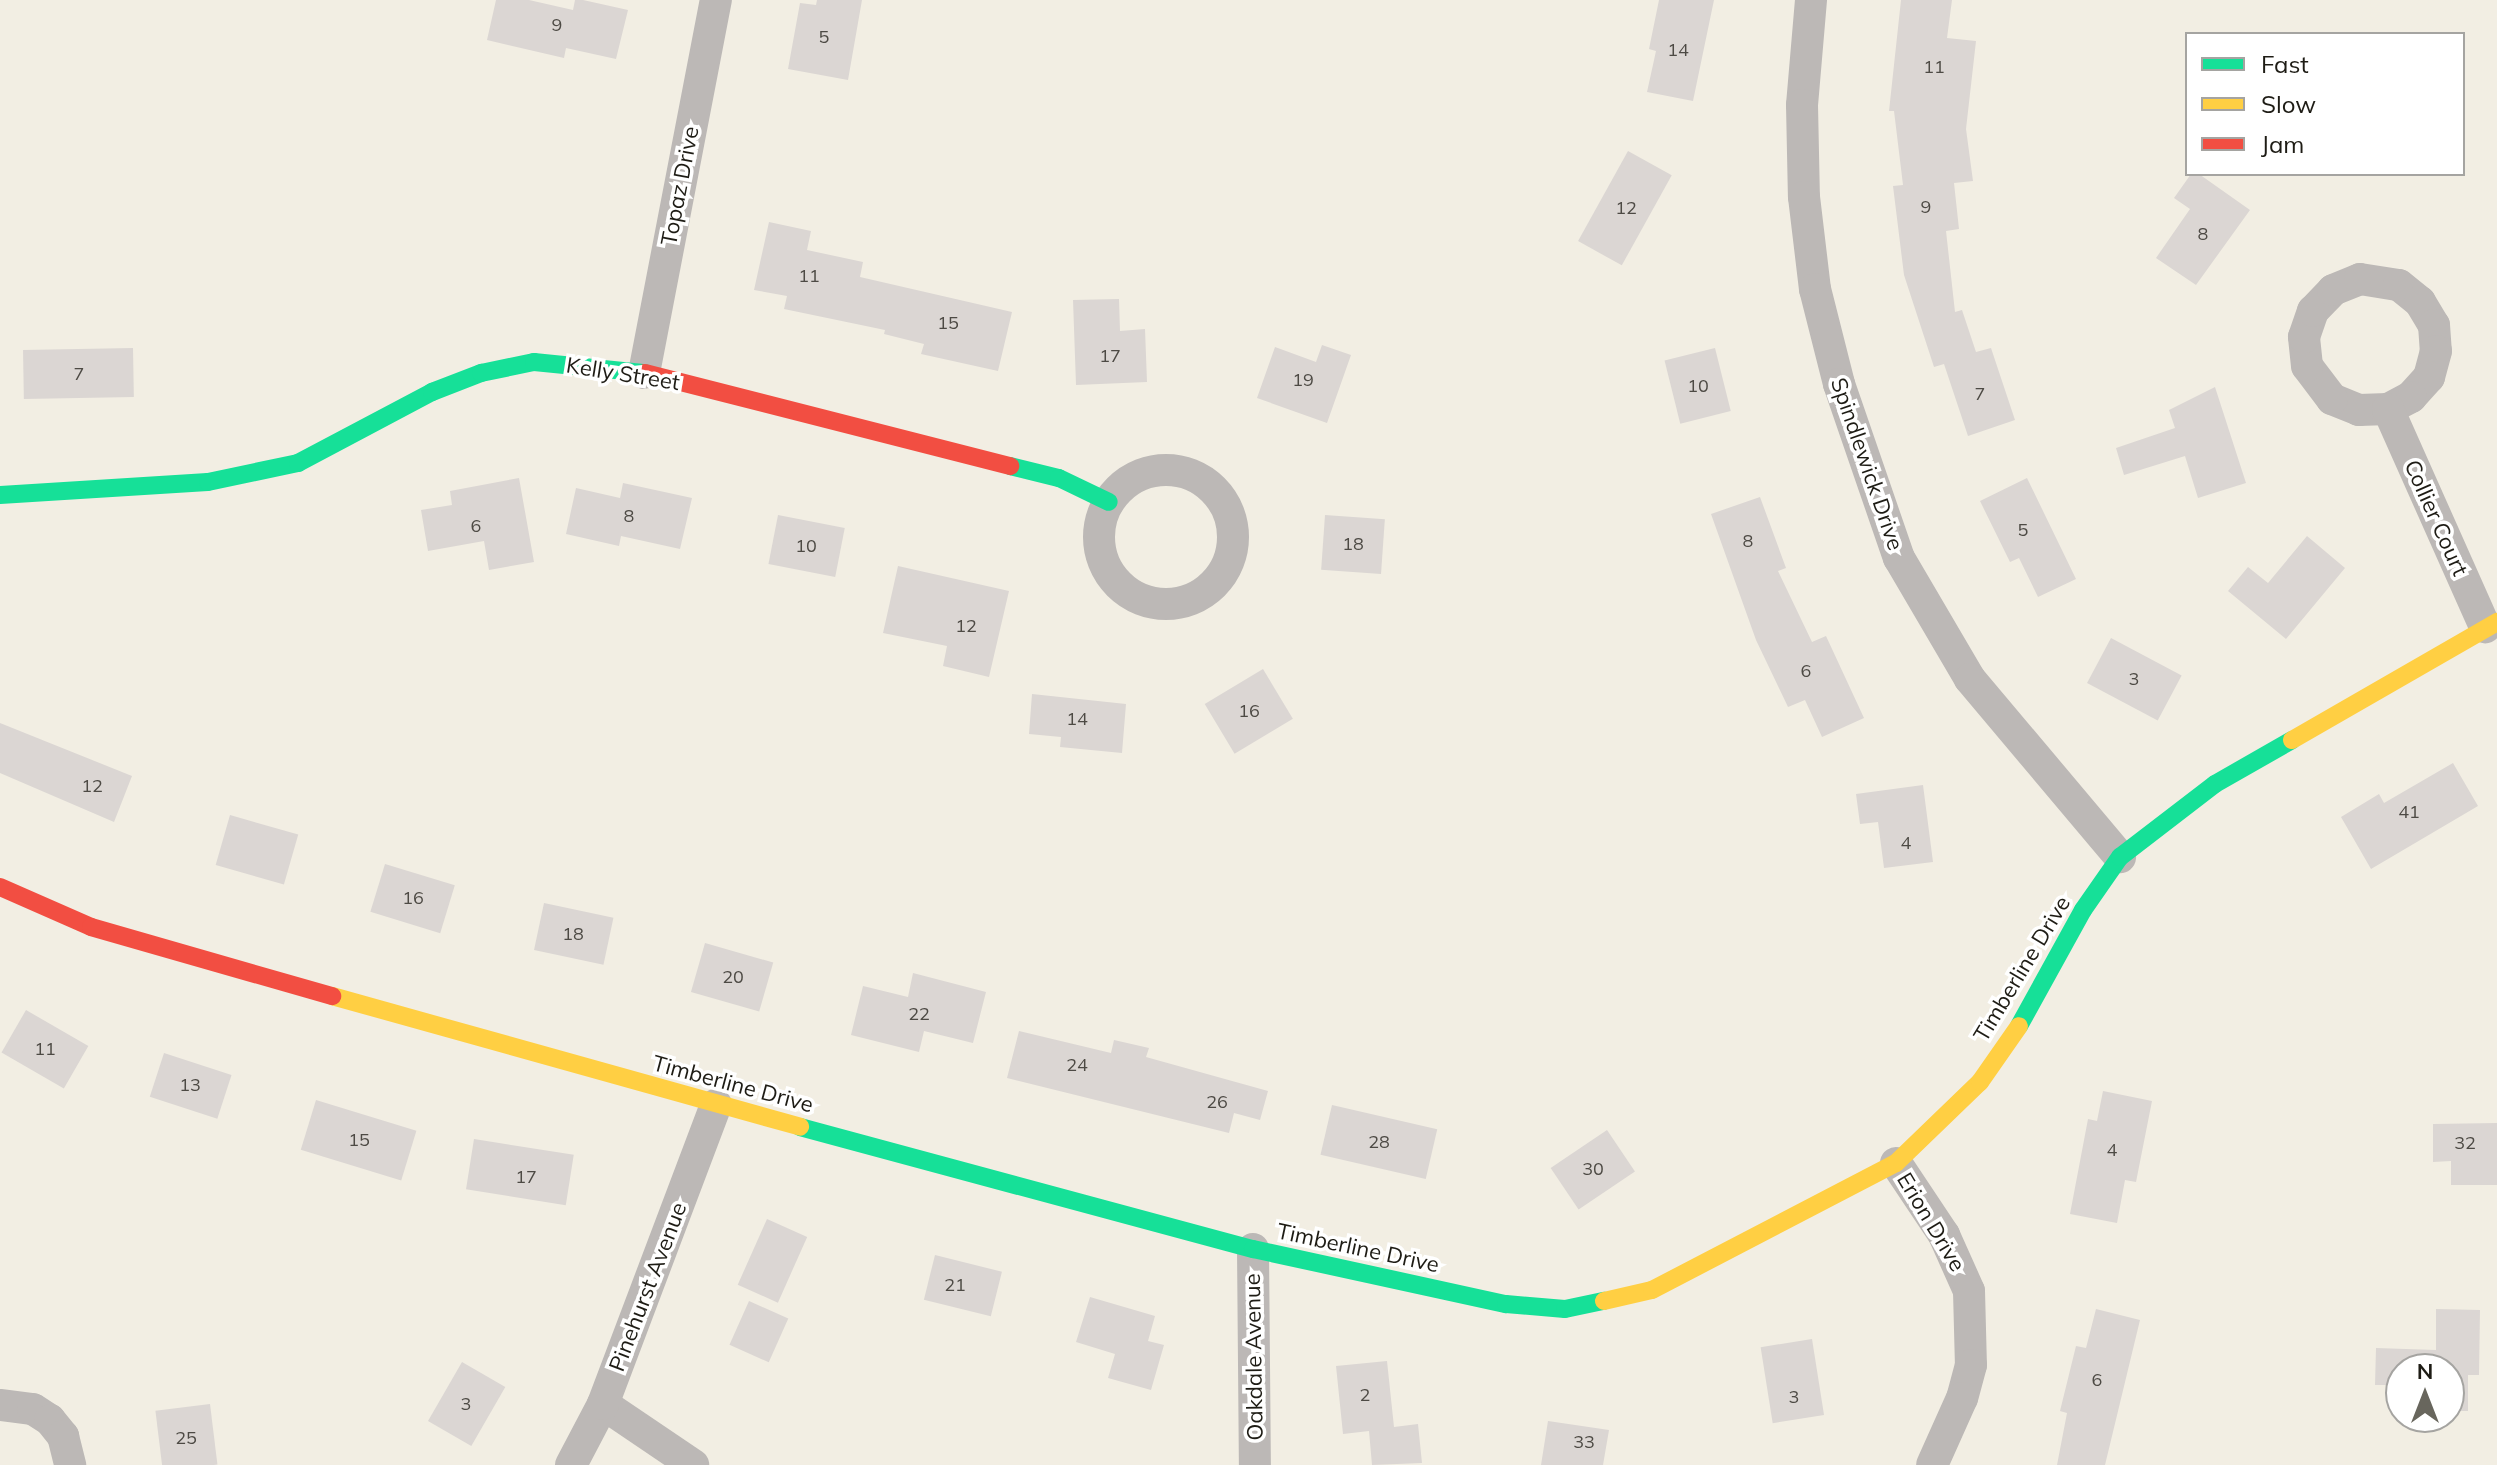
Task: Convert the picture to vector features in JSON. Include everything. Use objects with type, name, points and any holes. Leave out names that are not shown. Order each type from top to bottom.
[{"type":"street","name":"Topaz Drive","points":[[644,373],[716,0]]},
{"type":"street","name":"Spindlewick Drive","points":[[1811,0],[1802,120],[1804,197],[1815,289],[1839,384],[1899,558],[1970,679],[2120,857]]},
{"type":"street","points":[[2373,279],[2399,285],[2420,302],[2434,325],[2436,351],[2429,377],[2411,397],[2388,409],[2359,410],[2332,399],[2307,366],[2304,337],[2313,311],[2346,283],[2373,279]]},
{"type":"street","name":"Kelly Street","points":[[0,495],[208,482],[270,470],[298,463],[432,392],[481,373],[534,362],[644,373],[1059,478],[1109,502]]},
{"type":"street","name":"Collier Court","points":[[2388,409],[2491,624]]},
{"type":"street","points":[[1175,470],[1199,479],[1219,495],[1230,518],[1233,543],[1225,568],[1209,588],[1175,603],[1150,602],[1127,591],[1110,574],[1101,551],[1100,526],[1109,502],[1126,483],[1149,472],[1175,470]]},
{"type":"street","name":"Timberline Drive","points":[[0,887],[91,927],[716,1105],[1253,1249],[1506,1304],[1565,1309],[1652,1290],[1896,1163],[1980,1082],[2039,996],[2083,910],[2120,857],[2215,784],[2491,624]]},
{"type":"street","name":"Pinehurst Avenue","points":[[571,1465],[603,1404],[716,1105]]},
{"type":"street","name":"Erion Drive","points":[[1896,1163],[1944,1235],[1969,1291],[1971,1365],[1962,1398],[1932,1465]]},
{"type":"street","name":"Oakdale Avenue","points":[[1253,1249],[1255,1465]]},
{"type":"street","points":[[603,1404],[693,1465]]},
{"type":"street","points":[[0,1405],[33,1409],[50,1420],[63,1436],[70,1465]]},
{"type":"building","points":[[496,0],[529,0],[573,10],[575,0],[583,0],[628,10],[616,59],[566,48],[564,58],[487,40]]},
{"type":"building","points":[[817,0],[862,0],[848,80],[788,69],[800,3],[816,5]]},
{"type":"building","points":[[1659,0],[1714,0],[1693,101],[1647,92],[1656,51],[1649,49]]},
{"type":"building","points":[[1901,0],[1952,0],[1947,38],[1976,41],[1966,129],[1973,181],[1954,183],[1959,229],[1946,231],[1955,312],[1962,310],[1976,352],[1991,348],[2015,420],[1968,436],[1944,364],[1934,367],[1904,275],[1893,186],[1903,185],[1894,111],[1889,111]]},
{"type":"building","points":[[1628,151],[1672,175],[1622,265],[1578,241]]},
{"type":"building","points":[[2190,176],[2202,176],[2250,210],[2196,285],[2156,258],[2190,209],[2174,198]]},
{"type":"building","points":[[769,222],[811,231],[807,250],[863,262],[860,277],[1012,312],[998,371],[921,354],[924,344],[884,334],[885,330],[784,309],[787,296],[754,290]]},
{"type":"building","points":[[1119,299],[1120,331],[1145,329],[1147,382],[1076,385],[1073,300]]},
{"type":"building","points":[[1322,345],[1351,355],[1327,423],[1257,398],[1275,347],[1316,362]]},
{"type":"building","points":[[133,348],[134,397],[24,399],[23,350]]},
{"type":"building","points":[[1715,348],[1731,411],[1680,424],[1665,361]]},
{"type":"building","points":[[2215,387],[2246,483],[2198,498],[2185,456],[2124,475],[2116,448],[2175,428],[2169,410]]},
{"type":"building","points":[[519,478],[534,562],[489,570],[484,541],[428,551],[421,510],[452,505],[450,491]]},
{"type":"building","points":[[2027,478],[2076,579],[2038,597],[2019,558],[2010,562],[1980,501]]},
{"type":"building","points":[[623,483],[692,498],[680,549],[621,536],[619,546],[566,534],[576,488],[620,498]]},
{"type":"building","points":[[1760,497],[1786,568],[1778,571],[1812,642],[1826,636],[1864,718],[1822,737],[1805,700],[1788,707],[1756,640],[1711,514]]},
{"type":"building","points":[[778,515],[845,528],[835,577],[768,564]]},
{"type":"building","points":[[1325,515],[1385,519],[1381,574],[1321,570]]},
{"type":"building","points":[[2307,536],[2345,568],[2286,639],[2228,591],[2248,567],[2268,583]]},
{"type":"building","points":[[898,566],[1009,591],[989,677],[943,666],[947,646],[883,633]]},
{"type":"building","points":[[2111,638],[2182,676],[2158,721],[2087,683]]},
{"type":"building","points":[[1263,669],[1293,719],[1235,754],[1205,704]]},
{"type":"building","points":[[1032,694],[1126,704],[1122,753],[1060,747],[1061,737],[1029,734]]},
{"type":"building","points":[[0,723],[132,776],[114,822],[0,773]]},
{"type":"building","points":[[2453,763],[2478,806],[2371,869],[2341,817],[2379,794],[2384,803]]},
{"type":"building","points":[[1923,785],[1933,862],[1884,868],[1878,822],[1860,824],[1856,794]]},
{"type":"building","points":[[230,815],[298,835],[284,885],[216,865]]},
{"type":"building","points":[[385,864],[455,885],[440,933],[370,912]]},
{"type":"building","points":[[544,903],[613,918],[603,965],[534,950]]},
{"type":"building","points":[[705,943],[773,963],[759,1012],[691,992]]},
{"type":"building","points":[[913,973],[986,992],[973,1043],[924,1031],[919,1052],[851,1035],[863,986],[908,997]]},
{"type":"building","points":[[26,1010],[88,1046],[64,1088],[2,1052]]},
{"type":"building","points":[[1019,1031],[1111,1053],[1114,1040],[1149,1048],[1146,1057],[1268,1091],[1260,1120],[1234,1113],[1229,1133],[1007,1078]]},
{"type":"building","points":[[164,1053],[232,1075],[217,1119],[150,1097]]},
{"type":"building","points":[[2103,1091],[2152,1101],[2136,1182],[2125,1180],[2117,1223],[2070,1214],[2088,1119],[2097,1121]]},
{"type":"building","points":[[316,1100],[416,1131],[401,1180],[301,1150]]},
{"type":"building","points":[[1332,1105],[1437,1129],[1426,1179],[1321,1155]]},
{"type":"building","points":[[2497,1123],[2497,1185],[2451,1185],[2451,1161],[2433,1162],[2433,1124]]},
{"type":"building","points":[[1607,1130],[1635,1171],[1579,1209],[1551,1168]]},
{"type":"building","points":[[474,1139],[574,1155],[566,1205],[466,1189]]},
{"type":"building","points":[[767,1219],[807,1237],[778,1303],[738,1285]]},
{"type":"building","points":[[935,1255],[1002,1272],[991,1316],[924,1300]]},
{"type":"building","points":[[1090,1297],[1155,1316],[1148,1341],[1164,1345],[1151,1390],[1108,1378],[1115,1354],[1076,1342]]},
{"type":"building","points":[[749,1301],[788,1318],[769,1362],[729,1345]]},
{"type":"building","points":[[2096,1309],[2140,1320],[2105,1465],[2057,1465],[2067,1413],[2060,1411],[2076,1346],[2086,1348]]},
{"type":"building","points":[[2436,1309],[2480,1310],[2479,1375],[2468,1375],[2468,1411],[2465,1411],[2465,1353],[2385,1353],[2385,1385],[2375,1385],[2376,1348],[2436,1350]]},
{"type":"building","points":[[1812,1339],[1824,1415],[1773,1423],[1761,1347]]},
{"type":"building","points":[[1387,1361],[1394,1427],[1418,1424],[1422,1463],[1372,1465],[1369,1431],[1343,1434],[1336,1366]]},
{"type":"building","points":[[462,1362],[505,1387],[471,1446],[428,1421]]},
{"type":"building","points":[[210,1404],[217,1465],[162,1465],[155,1411]]},
{"type":"building","points":[[1548,1421],[1609,1430],[1603,1465],[1541,1465]]},
{"type":"traffic: fast","points":[[0,495],[208,482],[298,463],[432,392],[481,373],[534,362],[645,373]]},
{"type":"traffic: fast","points":[[1010,466],[1059,478],[1109,502]]},
{"type":"traffic: fast","points":[[2019,1026],[2083,910],[2120,857],[2215,784],[2292,740]]},
{"type":"traffic: fast","points":[[800,1127],[1253,1249],[1506,1304],[1565,1309],[1604,1301]]},
{"type":"traffic: slow","points":[[2292,740],[2497,622]]},
{"type":"traffic: slow","points":[[332,996],[800,1127]]},
{"type":"traffic: slow","points":[[1604,1301],[1652,1290],[1896,1163],[1980,1082],[2019,1026]]},
{"type":"traffic: jam","points":[[645,373],[1010,466]]},
{"type":"traffic: jam","points":[[0,887],[91,927],[332,996]]}]
